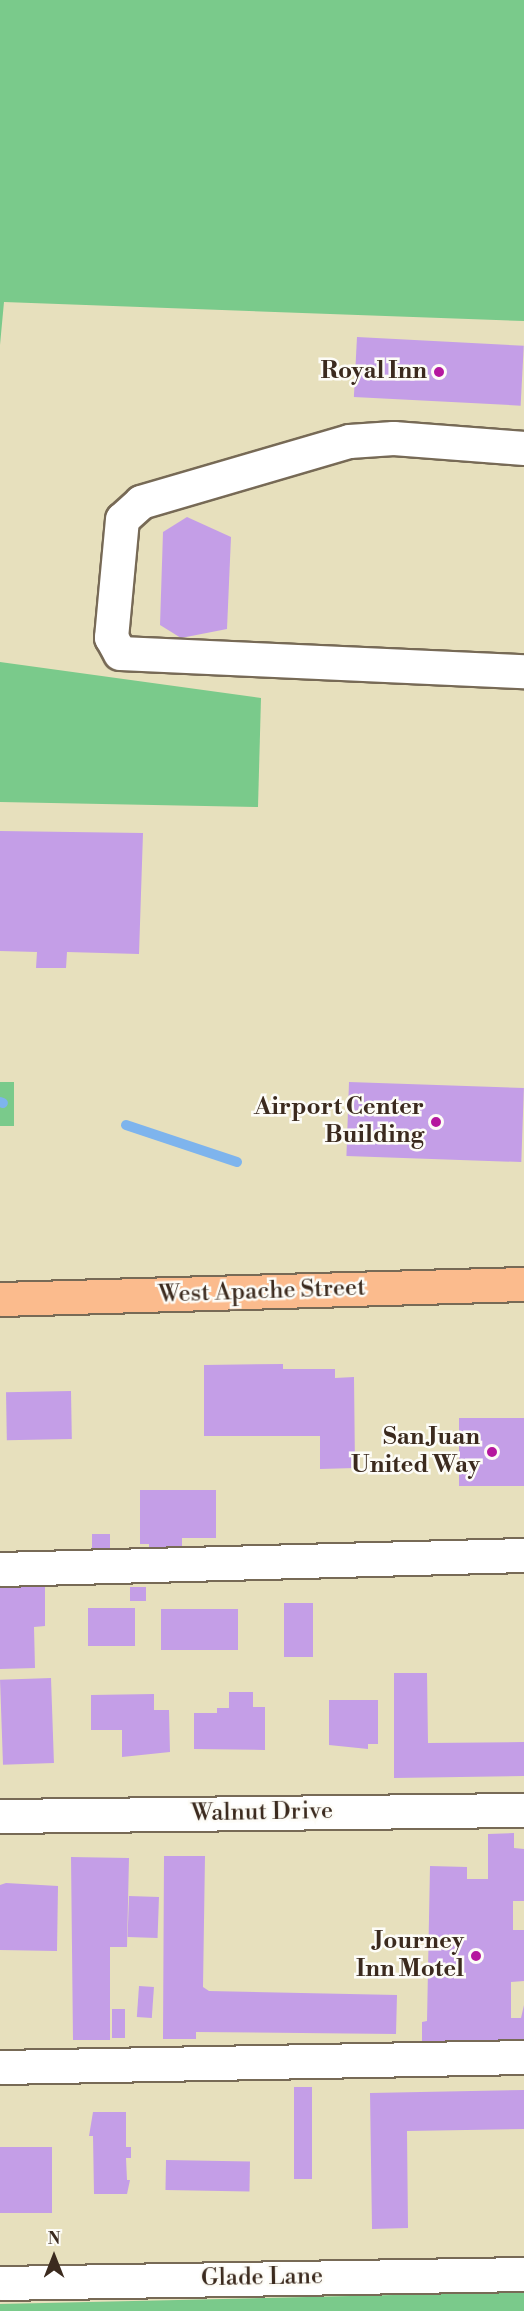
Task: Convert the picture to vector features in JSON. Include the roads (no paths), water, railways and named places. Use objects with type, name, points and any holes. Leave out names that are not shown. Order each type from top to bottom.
[{"type":"main road","name":"West Apache Street","points":[[0,1299],[524,1284]]},
{"type":"street","points":[[524,448],[393,438],[349,441],[141,502],[122,519],[111,637],[120,653],[524,671]]},
{"type":"street","points":[[0,1569],[524,1555]]},
{"type":"street","name":"Walnut Drive","points":[[0,1816],[524,1810]]},
{"type":"street","points":[[0,2067],[524,2057]]},
{"type":"street","name":"Glade Lane","points":[[0,2283],[524,2274]]},
{"type":"waterway","points":[[126,1125],[237,1162]]},
{"type":"place","name":"Royal Inn","points":[[439,372]]},
{"type":"place","name":"Airport Center Building","points":[[436,1122]]},
{"type":"place","name":"San Juan United Way","points":[[492,1452]]},
{"type":"place","name":"Journey Inn Motel","points":[[476,1956]]}]
